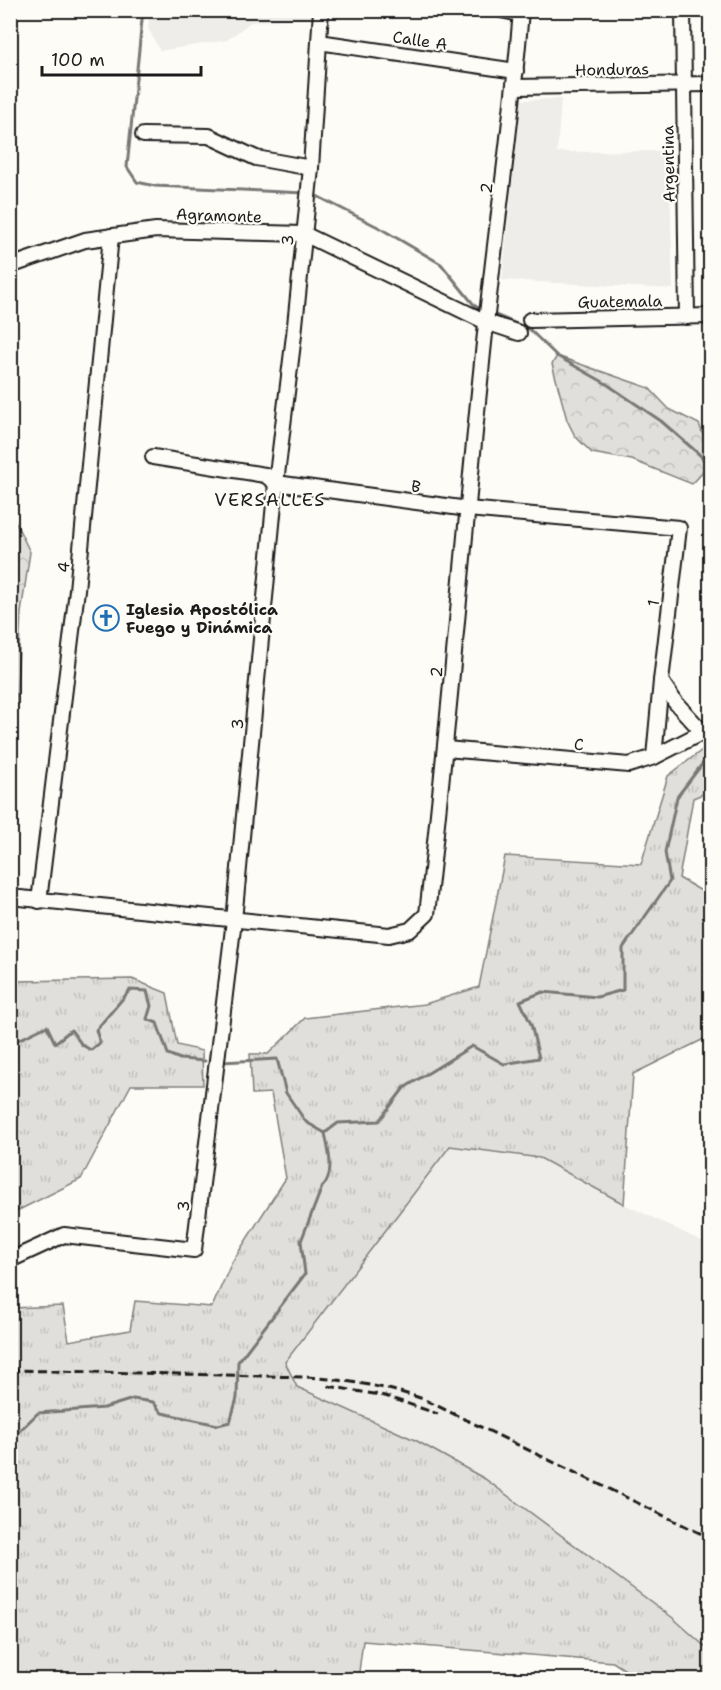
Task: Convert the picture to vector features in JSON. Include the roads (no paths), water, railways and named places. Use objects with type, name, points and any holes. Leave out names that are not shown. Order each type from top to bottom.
[{"type":"street","name":"3","points":[[10,1260],[64,1235],[195,1250],[234,920],[276,483],[311,168],[321,10]]},
{"type":"street","points":[[501,10],[520,12]]},
{"type":"street","name":"Argentina","points":[[683,10],[687,317]]},
{"type":"street","name":"2","points":[[10,897],[389,935],[410,930],[426,914],[446,749],[486,322],[516,71],[520,12]]},
{"type":"street","name":"Calle A","points":[[319,42],[516,71]]},
{"type":"street","name":"Honduras","points":[[514,87],[711,84]]},
{"type":"street","points":[[143,135],[209,136],[256,158],[311,168]]},
{"type":"street","name":"Agramonte","points":[[10,266],[86,240],[156,230],[304,234],[486,322],[519,333]]},
{"type":"street","name":"4","points":[[39,901],[77,590],[111,236]]},
{"type":"street","name":"Guatemala","points":[[530,320],[711,316]]},
{"type":"street","name":"B","points":[[153,457],[265,475],[276,483],[468,509],[679,528]]},
{"type":"street","name":"1","points":[[654,757],[679,528]]},
{"type":"street","points":[[661,681],[675,702],[707,736]]},
{"type":"street","name":"C","points":[[446,749],[629,765],[707,736]]},
{"type":"waterway","points":[[143,10],[127,167],[137,182],[155,186],[304,193]]},
{"type":"waterway","points":[[311,193],[378,227],[441,264],[475,306],[484,310]]},
{"type":"waterway","points":[[493,314],[529,329],[557,356],[605,383],[661,421],[700,455],[710,470]]},
{"type":"waterway","points":[[325,1133],[338,1123],[379,1121],[404,1088],[472,1046],[504,1064],[539,1058],[531,1024],[520,1001],[543,992],[597,997],[623,990],[623,948],[670,881],[665,852],[677,797],[706,759],[710,758]]},
{"type":"waterway","points":[[10,1044],[47,1026],[55,1043],[71,1030],[82,1045],[91,1050],[100,1043],[96,1030],[130,990],[147,991],[151,1006],[147,1019],[157,1023],[168,1054],[180,1059],[205,1061]]},
{"type":"waterway","points":[[222,1062],[277,1059],[286,1093],[306,1122],[325,1133]]},
{"type":"waterway","points":[[10,1440],[38,1413],[104,1408],[133,1399],[153,1402],[162,1413],[218,1425],[230,1422],[237,1398],[238,1362],[305,1274],[301,1241],[330,1168],[325,1133]]},
{"type":"railway","points":[[10,1370],[306,1377],[394,1390],[423,1399],[710,1538]]},
{"type":"railway","points":[[328,1386],[385,1396],[438,1414]]},
{"type":"place","name":"Iglesia Apostólica Fuego y Dinámica","points":[[106,618]]},
{"type":"district","name":"VERSALLES","points":[[270,500]]}]
